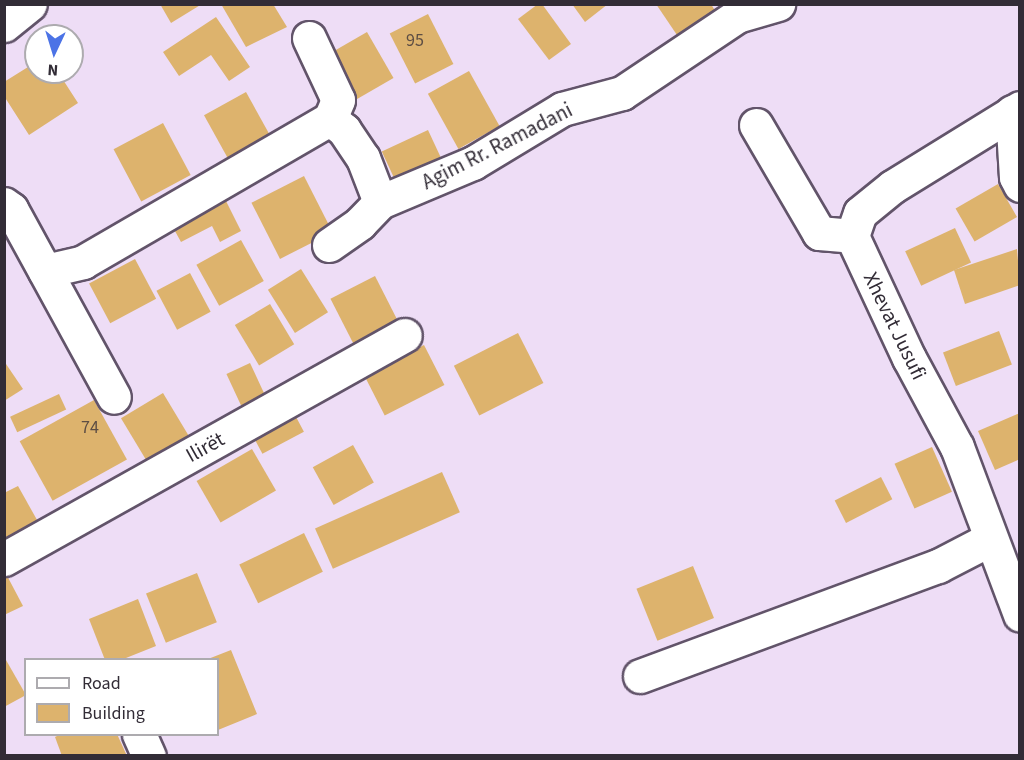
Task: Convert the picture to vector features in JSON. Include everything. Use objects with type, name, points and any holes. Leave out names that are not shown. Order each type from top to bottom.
[{"type":"street","points":[[4,25],[30,4]]},
{"type":"street","name":"Agim Rr. Ramadani","points":[[329,245],[360,224],[380,201],[473,163],[562,109],[622,93],[737,16],[778,4]]},
{"type":"street","points":[[45,271],[83,261],[330,119],[338,100],[309,38]]},
{"type":"street","points":[[1016,110],[1016,177],[1020,184]]},
{"type":"street","points":[[756,125],[807,218],[819,233],[852,236],[860,213],[892,186],[1016,110]]},
{"type":"street","points":[[330,119],[344,130],[363,158],[380,201]]},
{"type":"street","points":[[4,204],[45,271],[114,397]]},
{"type":"street","name":"Xhevat Jusufi","points":[[852,236],[957,447],[1020,615]]},
{"type":"street","name":"Ilirët","points":[[4,559],[405,335]]},
{"type":"street","points":[[640,676],[938,566],[990,539]]},
{"type":"street","points":[[139,736],[149,756]]},
{"type":"building","points":[[160,4],[202,4],[171,23]]},
{"type":"building","points":[[221,4],[273,4],[287,27],[246,47]]},
{"type":"building","points":[[538,4],[542,4],[571,44],[549,60],[518,19]]},
{"type":"building","points":[[572,4],[608,4],[585,22]]},
{"type":"building","points":[[656,4],[711,4],[717,14],[679,38]]},
{"type":"building","points":[[428,14],[453,64],[415,83],[390,34]]},
{"type":"building","points":[[216,17],[250,67],[229,81],[211,55],[179,76],[163,52]]},
{"type":"building","points":[[367,32],[394,78],[357,99],[331,53]]},
{"type":"building","points":[[24,70],[24,84],[66,84],[78,103],[29,135],[4,96],[4,82]]},
{"type":"building","points":[[469,71],[500,126],[458,149],[428,94]]},
{"type":"building","points":[[246,92],[275,144],[233,168],[204,115]]},
{"type":"building","points":[[163,123],[191,175],[141,201],[114,149]]},
{"type":"building","points":[[428,130],[444,164],[398,186],[382,152]]},
{"type":"building","points":[[304,176],[333,232],[280,259],[251,203]]},
{"type":"building","points":[[998,184],[1017,217],[975,241],[956,208]]},
{"type":"building","points":[[223,195],[241,231],[220,242],[212,226],[181,242],[170,222]]},
{"type":"building","points":[[955,228],[971,262],[921,286],[905,251]]},
{"type":"building","points":[[241,240],[264,281],[219,306],[196,265]]},
{"type":"building","points":[[1017,249],[1020,285],[965,304],[954,270]]},
{"type":"building","points":[[135,259],[156,299],[110,323],[89,283]]},
{"type":"building","points":[[301,269],[328,312],[295,333],[268,290]]},
{"type":"building","points":[[190,273],[211,312],[177,330],[156,291]]},
{"type":"building","points":[[375,276],[400,326],[356,349],[330,299]]},
{"type":"building","points":[[270,304],[294,344],[259,365],[235,325]]},
{"type":"building","points":[[999,331],[1012,365],[956,386],[943,353]]},
{"type":"building","points":[[518,333],[543,383],[479,416],[454,366]]},
{"type":"building","points":[[424,345],[444,385],[385,416],[364,375]]},
{"type":"building","points":[[4,361],[23,389],[4,401]]},
{"type":"building","points":[[250,363],[266,397],[242,408],[226,374]]},
{"type":"building","points":[[163,393],[191,439],[149,465],[121,418]]},
{"type":"building","points":[[59,394],[66,409],[17,432],[10,417]]},
{"type":"building","points":[[94,400],[127,459],[53,501],[20,441]]},
{"type":"building","points":[[1020,413],[1020,459],[995,470],[978,431]]},
{"type":"building","points":[[295,415],[304,432],[262,454],[254,437]]},
{"type":"building","points":[[353,445],[374,483],[334,505],[313,467]]},
{"type":"building","points":[[932,447],[952,492],[914,508],[895,464]]},
{"type":"building","points":[[252,449],[276,491],[221,523],[197,481]]},
{"type":"building","points":[[442,472],[460,512],[333,569],[315,529]]},
{"type":"building","points":[[881,477],[892,499],[846,523],[835,501]]},
{"type":"building","points":[[18,486],[41,527],[4,547],[4,493]]},
{"type":"building","points":[[304,533],[323,572],[258,603],[239,565]]},
{"type":"building","points":[[693,566],[714,618],[657,641],[636,589]]},
{"type":"building","points":[[4,570],[23,606],[4,615]]},
{"type":"building","points":[[197,573],[217,622],[166,643],[146,594]]},
{"type":"building","points":[[138,599],[156,646],[126,658],[104,658],[89,619]]},
{"type":"building","points":[[231,650],[257,714],[219,730],[219,658],[211,658]]},
{"type":"building","points":[[6,660],[24,692],[24,696],[4,707],[4,661]]},
{"type":"building","points":[[118,736],[127,756],[62,756],[55,737]]}]
